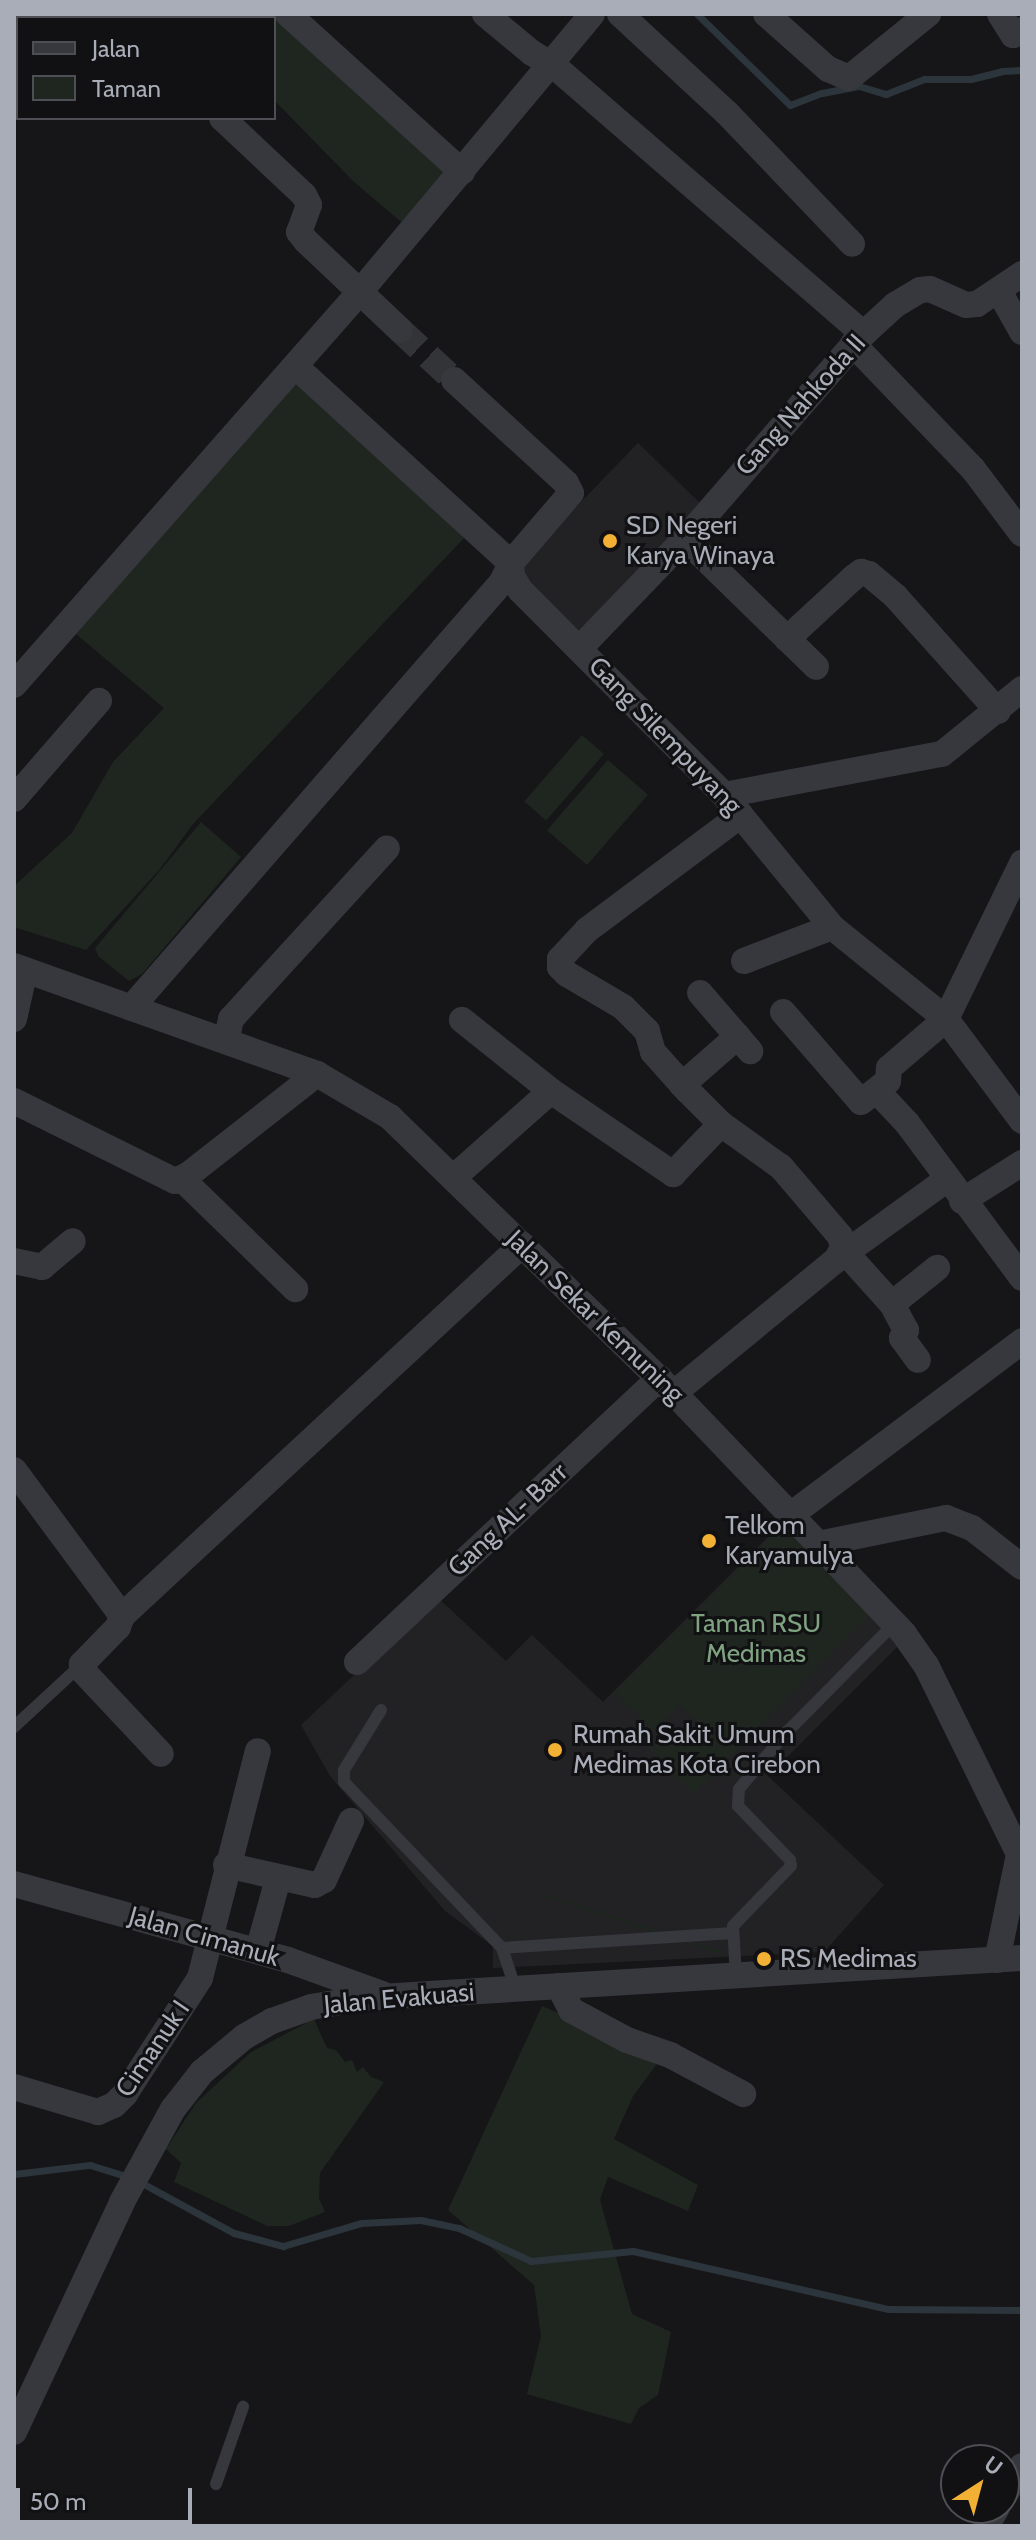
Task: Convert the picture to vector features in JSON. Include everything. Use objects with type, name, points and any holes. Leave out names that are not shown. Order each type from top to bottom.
[{"type":"street","points":[[288,14],[462,172]]},
{"type":"street","points":[[485,14],[532,53],[553,65],[859,339],[973,469],[1022,534]]},
{"type":"street","points":[[14,685],[359,293],[553,65],[592,14]]},
{"type":"street","points":[[620,14],[727,113],[852,244]]},
{"type":"street","points":[[766,14],[828,69],[849,78],[928,14]]},
{"type":"street","points":[[1000,14],[1013,35],[1022,30]]},
{"type":"street","points":[[224,120],[304,195],[309,205],[299,232],[400,330]]},
{"type":"street","name":"Gang Nahkoda II","points":[[579,649],[685,539],[859,339],[906,296],[930,289],[966,305],[977,304],[1022,274]]},
{"type":"street","points":[[999,291],[1022,332]]},
{"type":"street","name":"Gang Silempuyang","points":[[295,366],[511,563],[512,576],[520,590],[733,805],[832,927],[946,1019],[1022,1121]]},
{"type":"street","points":[[131,1008],[491,594],[511,563],[571,493],[566,483],[454,380]]},
{"type":"street","points":[[685,539],[816,667]]},
{"type":"street","points":[[787,639],[854,577],[861,572],[869,574],[896,597],[998,711]]},
{"type":"street","points":[[918,1360],[902,1338],[906,1330],[892,1304],[842,1256],[840,1236],[804,1191],[781,1167],[721,1124],[653,1052],[647,1031],[623,1007],[567,974],[560,967],[560,959],[587,930],[733,805],[942,754],[1022,689]]},
{"type":"street","points":[[14,799],[99,701]]},
{"type":"street","points":[[226,1041],[231,1019],[387,848]]},
{"type":"street","points":[[783,1012],[861,1102],[888,1081],[889,1068],[946,1019],[1022,863]]},
{"type":"street","points":[[744,961],[832,927]]},
{"type":"street","points":[[14,1019],[20,968]]},
{"type":"street","name":"Jalan Sekar Kemuning","points":[[20,968],[317,1074],[390,1117],[667,1386],[792,1514],[894,1624],[926,1665],[1021,1858],[1009,1959]]},
{"type":"street","points":[[682,1085],[744,1044],[700,993]]},
{"type":"street","points":[[462,1020],[551,1091],[673,1174],[721,1124]]},
{"type":"street","points":[[14,1101],[168,1180],[182,1179],[317,1074]]},
{"type":"street","points":[[453,1178],[551,1091]]},
{"type":"street","points":[[877,1091],[920,1140],[946,1180],[1022,1278]]},
{"type":"street","points":[[962,1201],[1022,1163]]},
{"type":"street","points":[[182,1179],[295,1289]]},
{"type":"street","name":"Gang AL- Barr","points":[[357,1662],[667,1386],[946,1180]]},
{"type":"street","points":[[14,1261],[42,1267],[73,1241]]},
{"type":"street","points":[[161,1754],[85,1676],[82,1664],[110,1638],[122,1616],[522,1245]]},
{"type":"street","points":[[892,1304],[937,1268]]},
{"type":"street","points":[[792,1514],[1022,1341]]},
{"type":"street","points":[[14,1470],[122,1616]]},
{"type":"street","points":[[818,1544],[946,1518],[972,1528],[1022,1567]]},
{"type":"street","name":"Cimanuk I","points":[[14,2087],[98,2112],[114,2105],[200,1978],[226,1865],[258,1751]]},
{"type":"street","points":[[226,1865],[315,1885],[324,1880],[351,1821]]},
{"type":"street","points":[[258,1951],[278,1879]]},
{"type":"street","name":"Jalan Cimanuk","points":[[14,1884],[258,1951],[392,1997]]},
{"type":"street","name":"Jalan Evakuasi","points":[[14,2432],[122,2202],[191,2082],[244,2037],[272,2021],[311,2007],[392,1997],[1009,1959]]},
{"type":"street","points":[[559,1986],[571,2010],[627,2040],[670,2055],[743,2094]]},
{"type":"lane","points":[[736,1976],[733,1933],[737,1921],[791,1866],[790,1860],[738,1806],[739,1789],[784,1735],[894,1624]]},
{"type":"lane","points":[[14,1727],[82,1664]]},
{"type":"lane","points":[[381,1710],[344,1770],[344,1782],[502,1948],[516,1990]]},
{"type":"lane","points":[[502,1948],[733,1933]]},
{"type":"lane","points":[[216,2484],[243,2407]]},
{"type":"shaded area","name":"SD Negeri Karya Winaya","points":[[638,443],[707,510],[583,638],[514,572]]},
{"type":"shaded area","name":"Rumah Sakit Umum Medimas Kota Cirebon","points":[[789,1516],[904,1640],[768,1776],[884,1885],[824,1952],[493,1968],[493,1946],[445,1911],[330,1776],[301,1725],[437,1597],[506,1661],[532,1635],[603,1702]]},
{"type":"green space","points":[[185,14],[278,14],[453,171],[406,226],[353,181],[276,102],[276,16]]},
{"type":"green space","points":[[296,377],[465,537],[193,824],[160,869],[86,950],[14,927],[14,886],[72,833],[113,762],[164,708],[76,634]]},
{"type":"green space","points":[[582,735],[604,754],[546,820],[524,801]]},
{"type":"green space","points":[[608,760],[648,795],[587,865],[547,830]]},
{"type":"green space","points":[[201,822],[241,857],[142,974],[129,981],[98,956],[95,948]]},
{"type":"green space","name":"Taman RSU Medimas","points":[[789,1517],[874,1610],[694,1794],[650,1750],[669,1732],[683,1745],[701,1726],[679,1705],[654,1731],[614,1693]]},
{"type":"green space","points":[[543,1893],[721,1951],[720,1954],[542,1896]]},
{"type":"green space","points":[[542,2006],[662,2057],[633,2096],[614,2139],[698,2185],[688,2211],[608,2177],[600,2200],[632,2314],[671,2332],[658,2395],[639,2408],[631,2424],[527,2394],[541,2336],[534,2285],[448,2210]]},
{"type":"green space","points":[[314,2019],[327,2048],[336,2050],[345,2062],[352,2060],[357,2072],[363,2067],[371,2077],[384,2082],[320,2173],[319,2198],[325,2212],[289,2226],[267,2226],[174,2182],[181,2163],[166,2149],[196,2103],[251,2052]]},
{"type":"waterway","points":[[697,14],[790,105],[822,93],[859,86],[886,94],[924,79],[971,79],[1002,71],[1022,70]]},
{"type":"waterway","points":[[14,2174],[90,2165],[129,2177]]},
{"type":"waterway","points":[[140,2182],[234,2233],[283,2246],[361,2223],[421,2220],[459,2228],[531,2261],[633,2251],[889,2309],[1022,2310]]},
{"type":"tunnel","points":[[400,330],[454,380]]},
{"type":"place","name":"SD Negeri Karya Winaya","points":[[610,541]]},
{"type":"place","name":"Telkom Karyamulya","points":[[709,1541]]},
{"type":"place","name":"Rumah Sakit Umum Medimas Kota Cirebon","points":[[555,1750]]},
{"type":"place","name":"RS Medimas","points":[[764,1959]]}]
